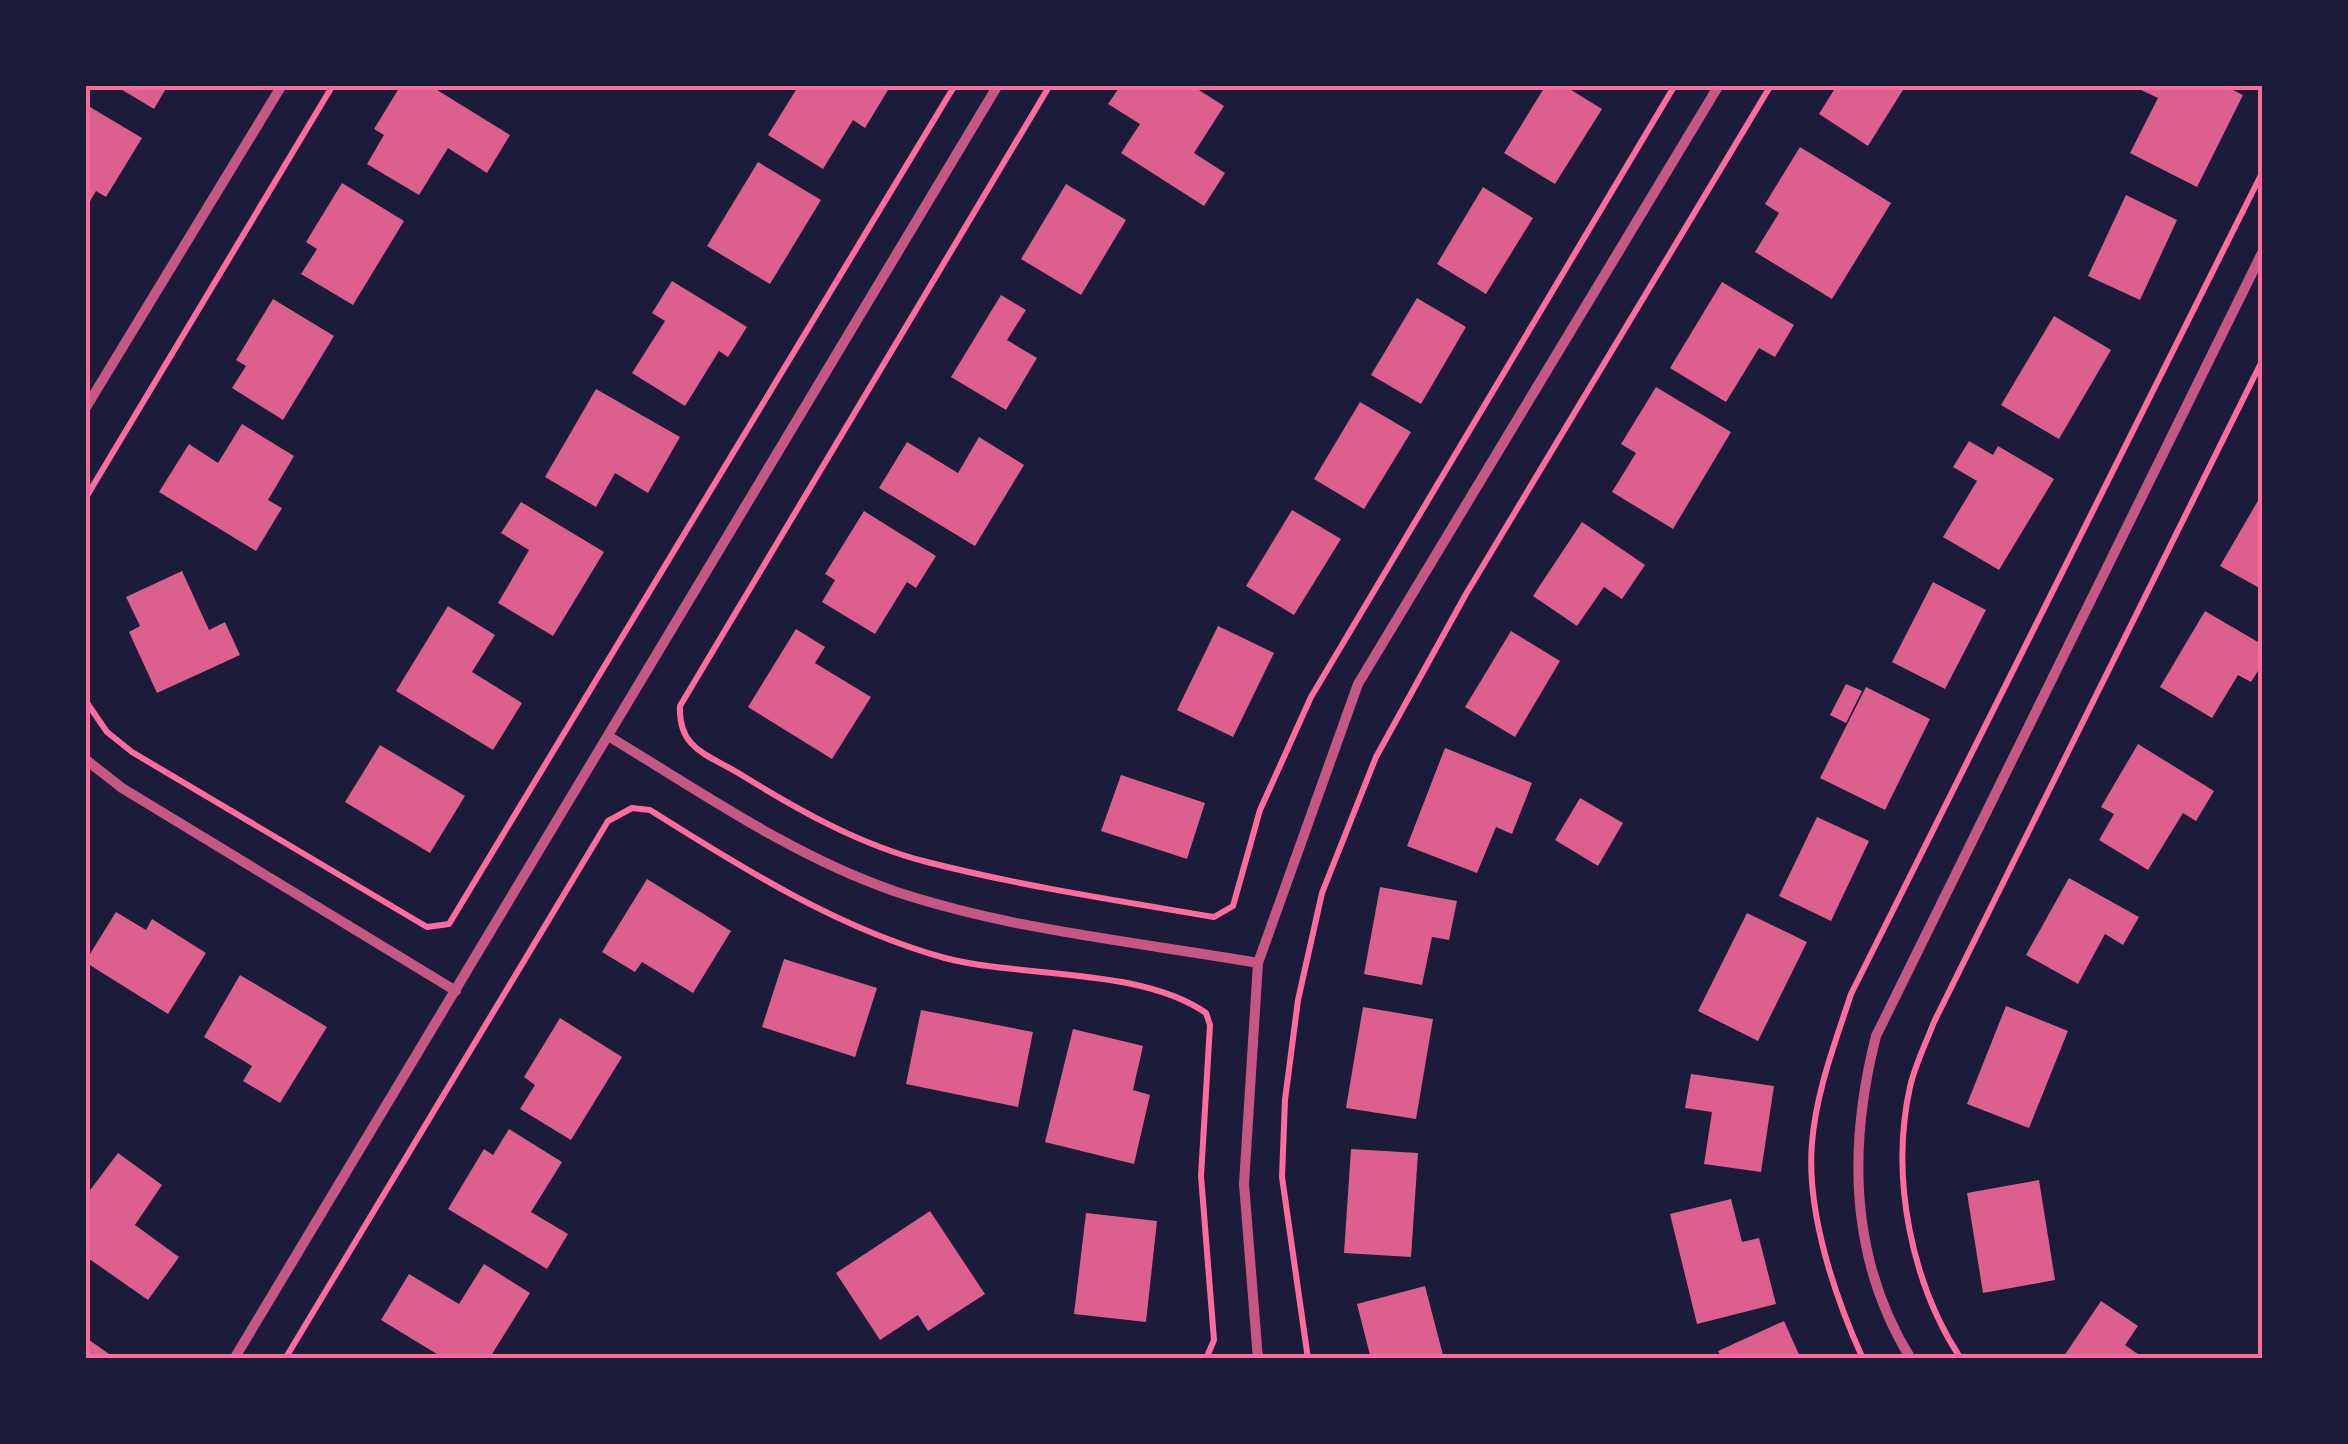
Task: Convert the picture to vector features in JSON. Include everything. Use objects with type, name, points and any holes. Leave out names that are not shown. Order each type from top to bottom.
[{"type":"street","points":[[85,410],[282,85]]},
{"type":"street","points":[[234,1359],[998,85]]},
{"type":"street","points":[[1258,1359],[1244,1184],[1258,963],[1358,684],[1719,85]]},
{"type":"street","points":[[1910,1359],[1879,1292],[1858,1198],[1859,1111],[1876,1036],[2263,251]]},
{"type":"street","points":[[608,736],[800,850],[891,890],[977,913],[1258,963]]},
{"type":"street","points":[[85,759],[122,788],[456,991]]},
{"type":"path","points":[[85,499],[333,85]]},
{"type":"path","points":[[85,700],[107,732],[132,752],[427,926],[449,924],[955,85]]},
{"type":"path","points":[[1050,85],[680,706],[679,725],[682,737],[700,750],[805,814],[924,862],[1214,917],[1233,906],[1260,810],[1311,697],[1675,85]]},
{"type":"path","points":[[1308,1359],[1282,1177],[1285,1100],[1298,1000],[1322,893],[1376,757],[1466,594],[1772,85]]},
{"type":"path","points":[[1962,1359],[1925,1289],[1903,1190],[1910,1087],[1934,1022],[2263,359]]},
{"type":"path","points":[[285,1359],[608,821],[632,808],[650,810],[750,872],[887,939],[948,959],[1084,978],[1180,998],[1206,1013],[1210,1025],[1200,1176],[1214,1340],[1206,1359]]},
{"type":"building","points":[[114,85],[168,85],[154,109]]},
{"type":"building","points":[[401,85],[429,85],[510,135],[487,173],[448,148],[419,195],[367,164],[384,135],[374,129]]},
{"type":"building","points":[[799,85],[880,85],[888,90],[865,128],[853,120],[823,169],[768,135]]},
{"type":"building","points":[[1121,85],[1191,85],[1224,106],[1194,153],[1225,173],[1204,206],[1121,153],[1140,124],[1108,104]]},
{"type":"building","points":[[1546,85],[1563,85],[1602,109],[1555,184],[1504,153]]},
{"type":"building","points":[[1837,85],[1906,85],[1868,146],[1819,114]]},
{"type":"building","points":[[2141,85],[2223,85],[2243,95],[2197,187],[2130,153],[2158,98],[2139,89]]},
{"type":"building","points":[[85,104],[142,138],[106,197],[96,191],[85,210]]},
{"type":"building","points":[[1800,147],[1891,203],[1832,299],[1755,252],[1779,213],[1765,204]]},
{"type":"building","points":[[758,162],[821,200],[770,284],[707,246]]},
{"type":"building","points":[[342,183],[404,221],[353,305],[301,274],[317,249],[306,242]]},
{"type":"building","points":[[1066,184],[1126,220],[1081,295],[1021,259]]},
{"type":"building","points":[[1483,187],[1533,218],[1486,294],[1437,264]]},
{"type":"building","points":[[2126,195],[2177,220],[2140,300],[2088,276]]},
{"type":"building","points":[[672,281],[747,327],[728,357],[719,351],[685,406],[632,373],[665,321],[652,313]]},
{"type":"building","points":[[1722,282],[1794,325],[1775,357],[1759,348],[1726,402],[1670,368]]},
{"type":"building","points":[[1001,295],[1026,310],[1007,340],[1037,358],[1006,410],[951,377]]},
{"type":"building","points":[[1417,298],[1466,327],[1421,404],[1371,375]]},
{"type":"building","points":[[273,299],[334,336],[283,420],[232,388],[246,366],[236,360]]},
{"type":"building","points":[[2054,316],[2111,350],[2059,439],[2001,405]]},
{"type":"building","points":[[1656,387],[1731,432],[1673,529],[1612,492],[1636,453],[1621,444]]},
{"type":"building","points":[[596,389],[680,437],[648,493],[615,473],[596,507],[545,477]]},
{"type":"building","points":[[1360,402],[1411,432],[1364,509],[1314,479]]},
{"type":"building","points":[[242,424],[294,456],[268,500],[282,508],[256,551],[159,492],[189,444],[218,463]]},
{"type":"building","points":[[979,437],[1024,465],[975,546],[879,488],[907,442],[958,473]]},
{"type":"building","points":[[1969,441],[1993,455],[1998,446],[2054,479],[1999,570],[1943,537],[1977,481],[1953,467]]},
{"type":"building","points":[[2263,492],[2263,590],[2220,566]]},
{"type":"building","points":[[521,502],[604,552],[553,636],[498,603],[529,550],[501,533]]},
{"type":"building","points":[[1292,510],[1341,539],[1294,615],[1246,586]]},
{"type":"building","points":[[864,511],[936,556],[916,588],[907,582],[875,634],[822,602],[835,580],[825,574]]},
{"type":"building","points":[[1582,522],[1645,565],[1622,599],[1604,587],[1577,626],[1533,596]]},
{"type":"building","points":[[182,571],[209,630],[225,622],[240,655],[157,693],[129,632],[140,626],[126,597]]},
{"type":"building","points":[[1933,582],[1986,610],[1945,689],[1892,662]]},
{"type":"building","points":[[448,606],[495,635],[472,672],[522,703],[493,750],[396,691]]},
{"type":"building","points":[[2205,611],[2263,645],[2263,663],[2251,682],[2238,675],[2212,718],[2160,687]]},
{"type":"building","points":[[1218,626],[1274,653],[1233,737],[1177,710]]},
{"type":"building","points":[[796,629],[825,647],[815,663],[871,697],[832,759],[748,707]]},
{"type":"building","points":[[1511,631],[1560,661],[1515,737],[1465,707]]},
{"type":"building","points":[[1846,684],[1862,691],[1846,723],[1830,715]]},
{"type":"building","points":[[1866,687],[1930,719],[1885,810],[1820,778]]},
{"type":"building","points":[[2138,744],[2214,791],[2196,821],[2183,813],[2148,870],[2099,840],[2114,814],[2101,807]]},
{"type":"building","points":[[380,745],[465,796],[430,853],[345,802]]},
{"type":"building","points":[[1445,748],[1532,783],[1512,834],[1496,827],[1477,873],[1407,846]]},
{"type":"building","points":[[1121,775],[1205,803],[1187,859],[1101,831]]},
{"type":"building","points":[[1580,798],[1623,823],[1598,866],[1555,840]]},
{"type":"building","points":[[1817,817],[1869,841],[1831,921],[1779,896]]},
{"type":"building","points":[[2069,878],[2139,917],[2123,945],[2105,934],[2078,984],[2026,955]]},
{"type":"building","points":[[647,879],[731,931],[693,993],[642,962],[635,972],[602,952]]},
{"type":"building","points":[[1380,887],[1457,901],[1449,940],[1432,937],[1422,985],[1364,974]]},
{"type":"building","points":[[116,912],[146,930],[152,919],[206,953],[168,1014],[85,962]]},
{"type":"building","points":[[1747,913],[1807,942],[1758,1041],[1698,1011]]},
{"type":"building","points":[[784,959],[877,988],[855,1057],[762,1027]]},
{"type":"building","points":[[240,975],[327,1027],[280,1103],[243,1081],[252,1066],[204,1037]]},
{"type":"building","points":[[2006,1006],[2068,1031],[2029,1128],[1967,1104]]},
{"type":"building","points":[[1363,1007],[1433,1019],[1416,1119],[1346,1108]]},
{"type":"building","points":[[921,1010],[1033,1032],[1018,1107],[906,1084]]},
{"type":"building","points":[[560,1018],[622,1057],[571,1140],[520,1109],[535,1085],[524,1077]]},
{"type":"building","points":[[1073,1029],[1143,1046],[1133,1090],[1150,1095],[1134,1164],[1045,1142]]},
{"type":"building","points":[[1691,1074],[1774,1086],[1761,1172],[1704,1164],[1712,1112],[1685,1108]]},
{"type":"building","points":[[509,1129],[562,1162],[531,1212],[568,1234],[547,1269],[448,1209],[484,1149],[493,1155]]},
{"type":"building","points":[[1351,1149],[1418,1153],[1411,1257],[1344,1253]]},
{"type":"building","points":[[118,1153],[162,1185],[135,1225],[179,1257],[148,1300],[85,1256],[85,1197]]},
{"type":"building","points":[[2039,1180],[2055,1280],[1983,1293],[1967,1193]]},
{"type":"building","points":[[1731,1199],[1742,1242],[1759,1238],[1776,1304],[1697,1324],[1670,1214]]},
{"type":"building","points":[[930,1211],[985,1294],[928,1331],[918,1315],[880,1340],[836,1273]]},
{"type":"building","points":[[1086,1213],[1157,1221],[1146,1322],[1074,1314]]},
{"type":"building","points":[[484,1264],[530,1293],[489,1359],[445,1359],[381,1320],[409,1274],[459,1304]]},
{"type":"building","points":[[1425,1286],[1444,1359],[1371,1359],[1357,1304]]},
{"type":"building","points":[[2101,1301],[2138,1326],[2125,1345],[2145,1359],[2062,1359]]},
{"type":"building","points":[[1784,1321],[1801,1359],[1722,1359],[1718,1351]]},
{"type":"building","points":[[85,1337],[116,1359],[85,1359]]}]
